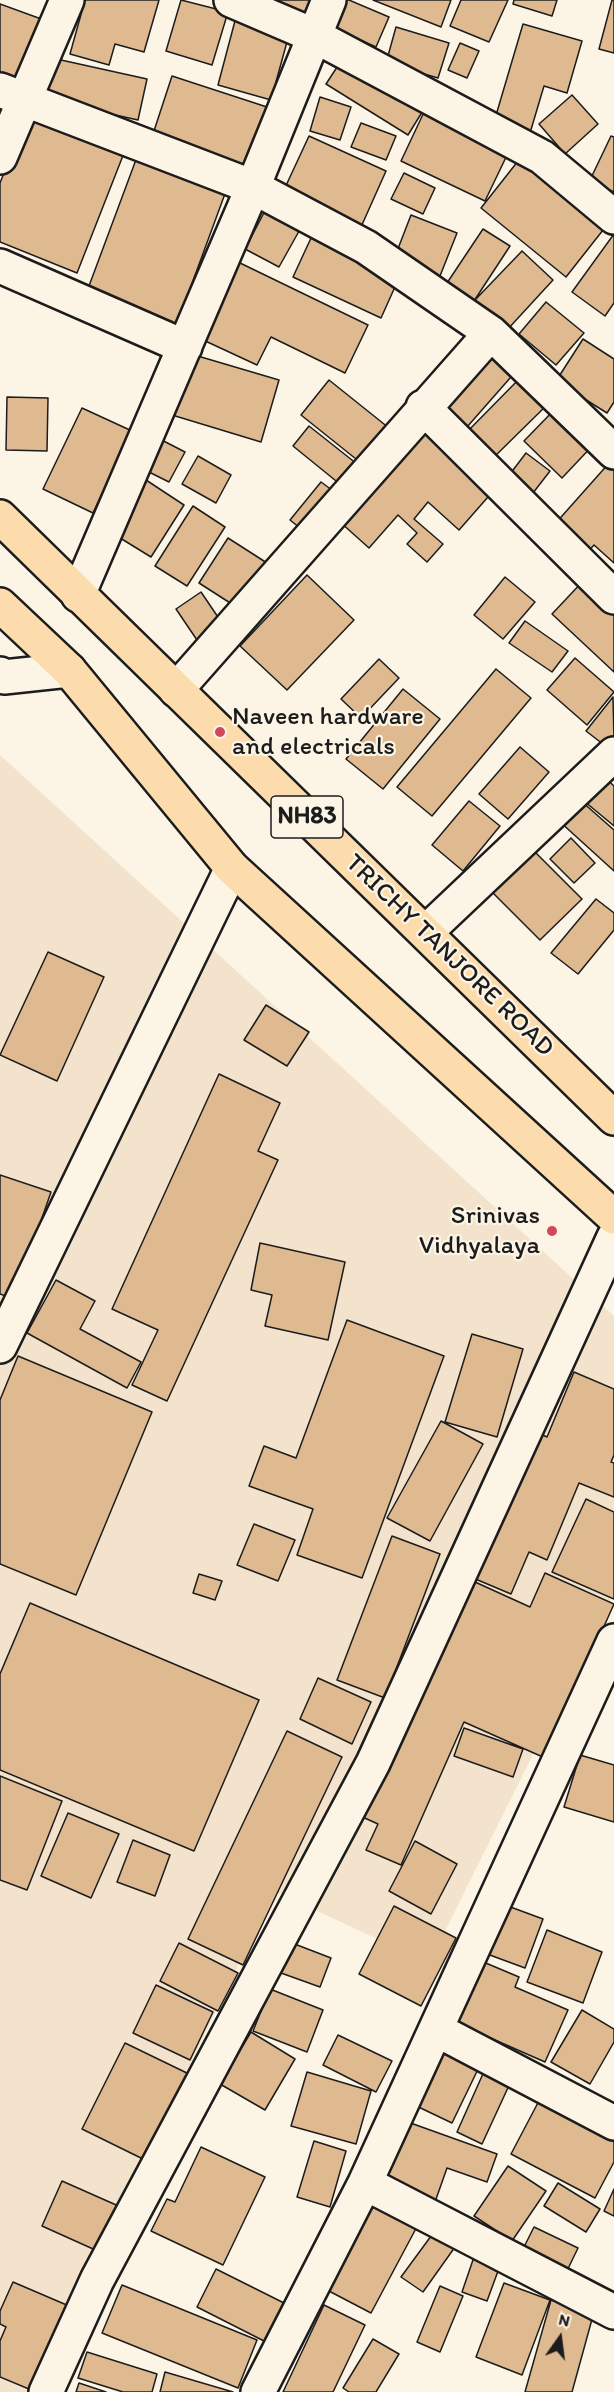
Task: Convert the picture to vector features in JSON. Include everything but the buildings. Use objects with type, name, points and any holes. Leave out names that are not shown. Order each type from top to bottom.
[{"type":"highway","name":"TRICHY TANJORE ROAD","points":[[0,517],[614,1118]]},
{"type":"highway","points":[[0,605],[69,670],[232,868],[614,1217]]},
{"type":"street","points":[[0,157],[12,95],[67,0]]},
{"type":"street","points":[[231,0],[315,36],[542,157],[614,217]]},
{"type":"street","points":[[78,595],[253,187],[329,0]]},
{"type":"street","points":[[12,95],[253,187],[366,246],[491,333],[614,452]]},
{"type":"street","points":[[0,266],[185,347]]},
{"type":"street","points":[[176,690],[423,407],[491,333]]},
{"type":"street","points":[[423,407],[614,597]]},
{"type":"street","points":[[0,674],[4,677],[69,670]]},
{"type":"street","points":[[426,932],[614,754]]},
{"type":"street","points":[[0,1346],[232,868]]},
{"type":"street","points":[[46,2392],[97,2280],[373,1763],[614,1237]]},
{"type":"street","points":[[258,2392],[365,2183],[614,1641]]},
{"type":"street","points":[[437,2030],[614,2123]]},
{"type":"street","points":[[365,2183],[614,2313]]},
{"type":"shaded area","points":[[0,755],[614,1316],[614,1592],[429,1963],[274,1891],[31,2392],[0,2392]]},
{"type":"place","name":"Naveen hardware and electricals","points":[[220,732]]},
{"type":"place","name":"Srinivas Vidhyalaya","points":[[552,1231]]}]
